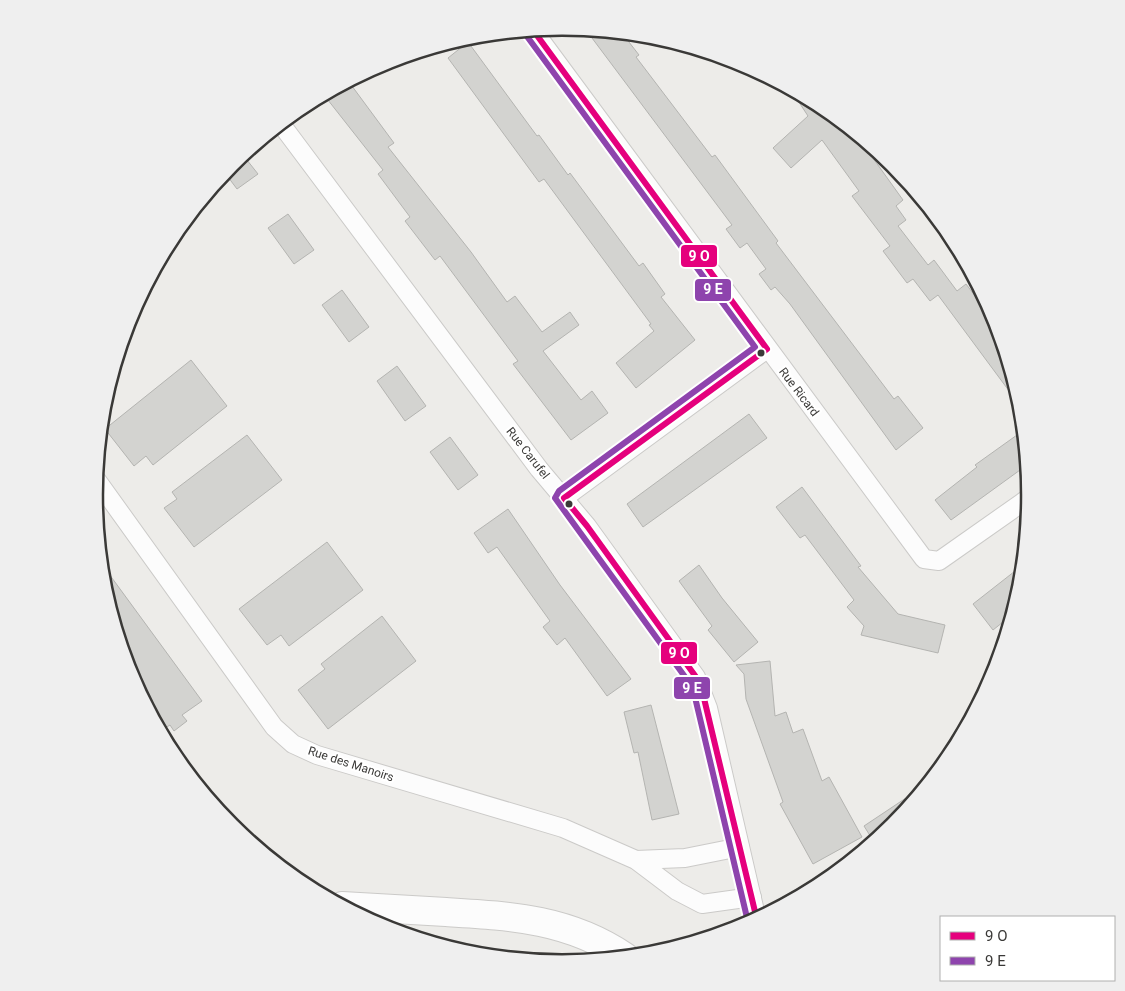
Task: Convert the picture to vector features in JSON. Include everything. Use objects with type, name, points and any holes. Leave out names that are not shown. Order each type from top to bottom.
[{"type":"highway","points":[[359,907],[527,918],[559,926],[593,939],[616,952]]},
{"type":"street","name":"Rue Ricard","points":[[538,37],[924,559],[939,561],[1022,503]]},
{"type":"street","name":"Rue Carufel","points":[[285,130],[533,461],[587,526],[696,677],[708,708],[755,912]]},
{"type":"street","points":[[564,498],[767,349]]},
{"type":"street","name":"Rue des Manoirs","points":[[103,489],[274,727],[293,744],[317,754],[563,828],[636,860],[677,891],[702,904],[752,897]]},
{"type":"street","name":"Rue des Manoirs","points":[[636,860],[685,858],[740,847]]},
{"type":"building","points":[[591,37],[628,41],[639,55],[636,57],[712,157],[715,155],[778,241],[776,243],[894,399],[898,396],[923,428],[896,450],[790,304],[775,287],[771,290],[759,274],[766,269],[747,243],[740,248],[726,229],[732,225]]},
{"type":"building","points":[[471,46],[537,136],[539,135],[568,175],[570,173],[639,266],[643,263],[665,294],[661,297],[695,340],[636,388],[616,363],[654,331],[649,325],[651,324],[544,179],[539,182],[448,58],[460,48]]},
{"type":"building","points":[[353,87],[394,143],[388,147],[471,252],[507,302],[515,296],[542,332],[570,312],[579,325],[543,351],[581,400],[592,391],[608,413],[571,440],[513,364],[518,361],[440,256],[435,260],[405,221],[410,217],[378,174],[383,170],[329,101]]},
{"type":"building","points":[[799,102],[842,131],[872,157],[903,200],[896,206],[906,220],[898,226],[928,265],[934,260],[957,291],[966,284],[977,299],[997,348],[1010,392],[938,295],[930,301],[913,279],[907,283],[883,251],[890,246],[852,196],[859,191],[822,140],[791,168],[773,148],[808,116]]},
{"type":"building","points":[[248,161],[258,174],[237,189],[230,180]]},
{"type":"building","points":[[288,214],[314,250],[294,264],[268,228]]},
{"type":"building","points":[[342,290],[369,327],[349,342],[322,305]]},
{"type":"building","points":[[191,360],[227,406],[153,465],[146,456],[134,466],[108,432],[109,426]]},
{"type":"building","points":[[397,366],[426,406],[405,421],[377,381]]},
{"type":"building","points":[[749,414],[767,438],[643,527],[627,504]]},
{"type":"building","points":[[1018,434],[1021,469],[951,520],[935,500],[977,467],[975,465]]},
{"type":"building","points":[[247,435],[282,480],[194,547],[164,508],[177,499],[172,492]]},
{"type":"building","points":[[450,437],[478,475],[458,490],[430,452]]},
{"type":"building","points":[[802,487],[861,566],[858,567],[898,614],[945,625],[938,653],[861,635],[864,626],[847,607],[854,600],[805,535],[800,538],[776,507]]},
{"type":"building","points":[[508,509],[560,585],[631,679],[607,696],[565,638],[557,645],[543,627],[550,621],[497,547],[488,553],[474,533]]},
{"type":"building","points":[[327,542],[363,590],[289,646],[281,635],[267,645],[239,609]]},
{"type":"building","points":[[699,565],[722,598],[758,642],[734,662],[708,630],[712,626],[679,581]]},
{"type":"building","points":[[1015,571],[1004,621],[993,630],[973,604]]},
{"type":"building","points":[[110,576],[202,701],[182,715],[187,721],[174,731],[170,725],[166,727],[165,725],[138,671],[119,614]]},
{"type":"building","points":[[382,616],[416,661],[328,729],[298,690],[325,669],[321,664]]},
{"type":"building","points":[[770,661],[775,716],[786,712],[793,733],[803,729],[822,781],[829,777],[862,837],[813,864],[780,804],[783,802],[746,699],[744,674],[736,665]]},
{"type":"building","points":[[651,705],[679,814],[652,820],[638,752],[634,753],[624,712]]},
{"type":"building","points":[[910,795],[870,836],[864,826]]},
{"type":"transit line","points":[[528,37],[755,347],[559,491],[555,498],[688,681],[694,693],[747,916]]},
{"type":"transit line","points":[[538,37],[767,349],[564,498],[587,526],[696,677],[702,690],[755,912]]}]
